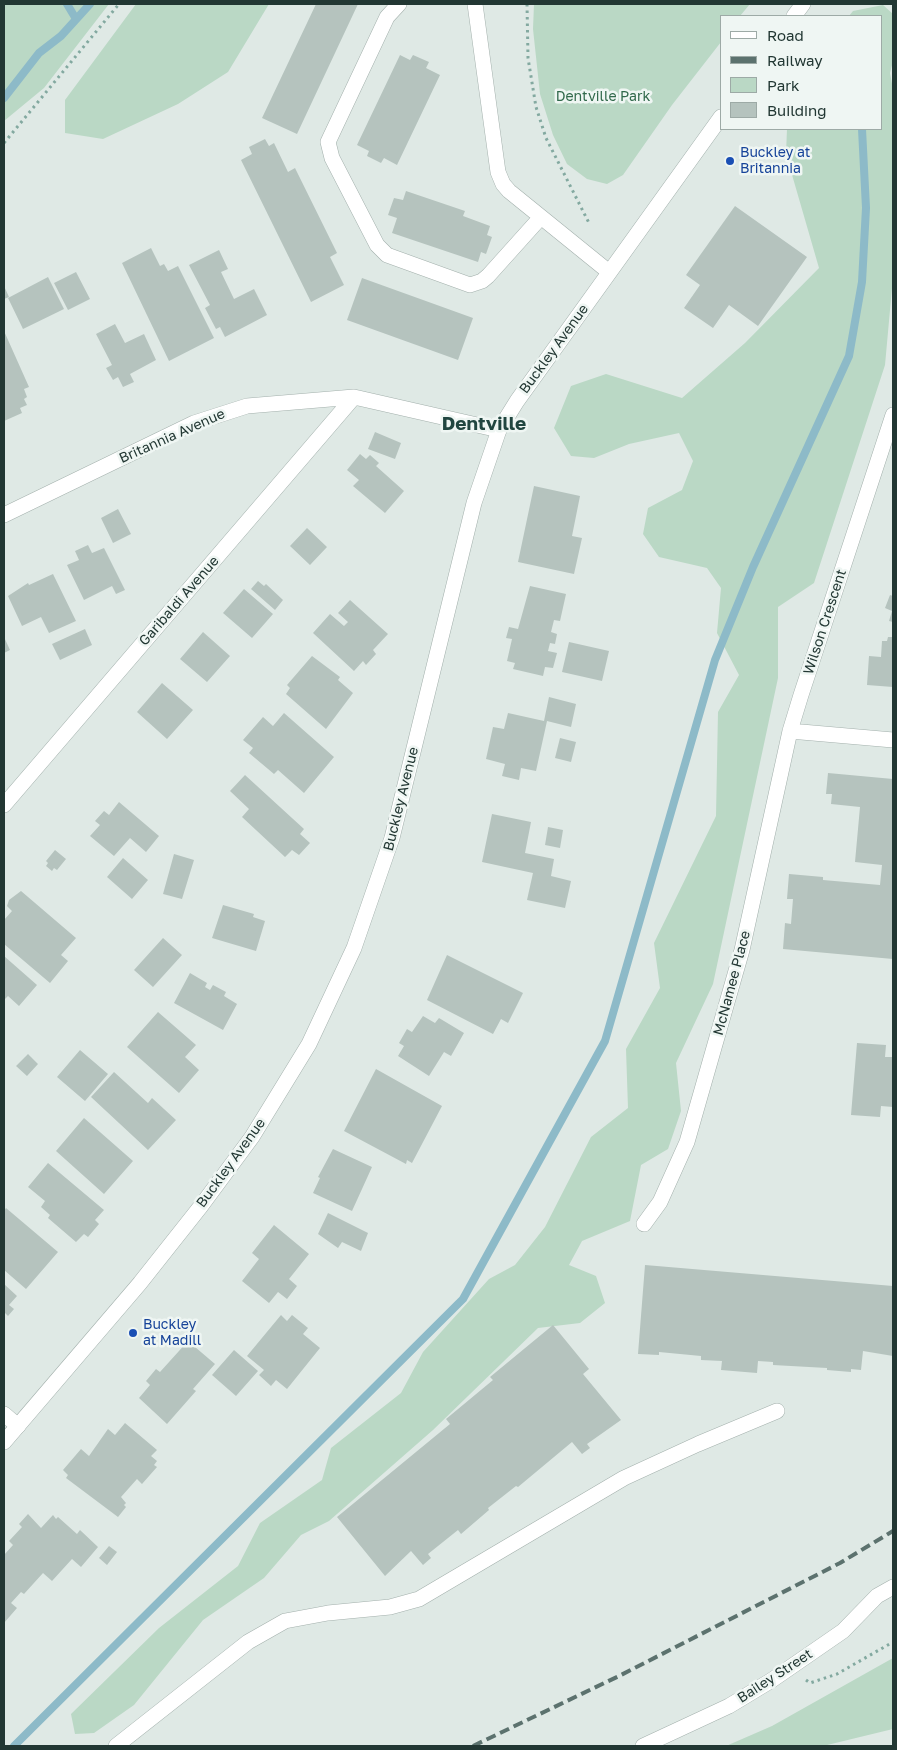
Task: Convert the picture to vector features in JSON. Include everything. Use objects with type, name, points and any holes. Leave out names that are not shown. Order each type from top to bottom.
[{"type":"street","points":[[399,4],[386,17],[328,142],[332,158],[377,245],[387,255],[470,285],[482,282],[541,217]]},
{"type":"street","points":[[475,4],[498,172],[509,191],[609,272]]},
{"type":"street","points":[[795,15],[803,4]]},
{"type":"street","name":"Buckley Avenue","points":[[4,1442],[140,1283],[201,1206],[252,1137],[309,1044],[354,948],[392,838],[474,503],[498,430],[516,401],[720,118]]},
{"type":"street","name":"Britannia Avenue","points":[[4,514],[219,413],[271,402],[354,397],[498,430]]},
{"type":"street","name":"Garibaldi Avenue","points":[[4,805],[354,397]]},
{"type":"street","name":"Wilson Crescent","points":[[790,731],[893,415]]},
{"type":"street","points":[[790,731],[893,740]]},
{"type":"street","name":"McNamee Place","points":[[644,1224],[660,1202],[687,1142],[742,950],[790,731]]},
{"type":"street","points":[[116,1746],[248,1642],[285,1621],[328,1613],[390,1607],[419,1599],[624,1478],[777,1411]]},
{"type":"street","points":[[4,1414],[18,1426]]},
{"type":"street","name":"Bailey Street","points":[[643,1746],[729,1706],[790,1668],[843,1631],[877,1596],[893,1587]]},
{"type":"path","points":[[4,143],[119,4]]},
{"type":"path","points":[[527,4],[528,58],[536,107],[546,138],[590,225]]},
{"type":"path","points":[[790,1668],[810,1683],[837,1674],[893,1642]]},
{"type":"green space","points":[[4,4],[109,4],[44,88],[4,121]]},
{"type":"green space","points":[[136,4],[269,4],[228,72],[178,104],[103,139],[65,133],[65,100]]},
{"type":"green space","name":"Dentville Park","points":[[534,4],[750,4],[741,15],[720,15],[720,43],[672,105],[623,175],[607,184],[587,179],[567,164],[553,135],[540,94],[533,29]]},
{"type":"green space","points":[[883,5],[893,14],[893,61],[890,73],[893,89],[893,277],[885,365],[814,583],[778,607],[778,678],[713,984],[676,1063],[681,1111],[668,1149],[641,1165],[630,1221],[582,1241],[569,1265],[596,1276],[605,1303],[580,1323],[538,1328],[433,1430],[329,1521],[301,1535],[264,1578],[203,1620],[134,1705],[94,1733],[75,1734],[71,1714],[159,1628],[238,1566],[260,1523],[322,1480],[331,1448],[401,1393],[423,1352],[489,1279],[515,1265],[545,1227],[591,1137],[628,1108],[626,1049],[660,988],[654,943],[716,816],[718,712],[739,675],[717,633],[721,588],[707,568],[659,557],[643,534],[648,508],[682,490],[693,461],[679,433],[629,444],[594,458],[571,456],[554,428],[571,386],[606,374],[682,398],[745,343],[819,268],[786,154],[787,130],[882,130],[882,15],[850,15],[853,11]]},
{"type":"green space","points":[[893,1658],[893,1729],[823,1746],[726,1746],[772,1726]]},
{"type":"building","points":[[316,4],[358,4],[297,134],[262,118]]},
{"type":"building","points":[[400,55],[410,60],[413,55],[429,62],[426,68],[440,75],[397,165],[384,158],[381,163],[367,156],[369,151],[357,145]]},
{"type":"building","points":[[265,139],[269,146],[274,143],[288,172],[295,168],[337,253],[330,257],[344,285],[311,302],[241,160],[252,154],[249,147]]},
{"type":"building","points":[[406,191],[465,211],[463,216],[490,226],[487,235],[492,237],[486,254],[481,252],[478,262],[392,233],[397,218],[388,215],[394,198],[403,200]]},
{"type":"building","points":[[735,206],[807,257],[758,326],[729,305],[713,328],[684,308],[700,285],[686,275]]},
{"type":"building","points":[[151,248],[160,266],[164,264],[168,271],[178,266],[214,338],[169,361],[122,263]]},
{"type":"building","points":[[219,250],[228,269],[221,272],[234,299],[254,289],[267,315],[225,337],[220,327],[216,329],[205,308],[210,305],[189,265]]},
{"type":"building","points":[[76,272],[90,299],[68,310],[54,283]]},
{"type":"building","points":[[48,277],[64,309],[23,329],[8,298]]},
{"type":"building","points":[[362,278],[473,318],[458,360],[347,320]]},
{"type":"building","points":[[4,286],[9,297],[4,299]]},
{"type":"building","points":[[115,324],[125,343],[144,334],[156,360],[130,374],[134,382],[123,387],[118,377],[113,380],[106,368],[112,365],[96,334]]},
{"type":"building","points":[[4,331],[29,387],[24,389],[27,397],[24,399],[27,405],[20,408],[22,413],[4,421]]},
{"type":"building","points":[[375,432],[401,443],[395,459],[368,449]]},
{"type":"building","points":[[360,454],[366,459],[370,455],[379,463],[376,466],[404,491],[385,513],[353,486],[359,480],[347,470]]},
{"type":"building","points":[[534,486],[580,496],[572,536],[582,538],[574,574],[518,562]]},
{"type":"building","points":[[118,509],[131,534],[113,543],[101,518]]},
{"type":"building","points":[[307,528],[327,547],[310,565],[290,546]]},
{"type":"building","points":[[88,545],[92,553],[104,548],[125,590],[116,594],[112,586],[84,600],[67,565],[79,560],[75,551]]},
{"type":"building","points":[[53,574],[76,621],[49,633],[41,617],[22,626],[8,596],[28,583],[29,585]]},
{"type":"building","points":[[258,581],[264,586],[266,584],[283,600],[275,610],[251,589]]},
{"type":"building","points":[[530,586],[566,594],[560,621],[554,620],[551,632],[557,634],[555,644],[550,643],[548,651],[557,653],[553,668],[545,667],[543,676],[513,669],[515,663],[507,661],[512,639],[506,638],[509,627],[518,629]]},
{"type":"building","points":[[244,589],[273,614],[252,638],[223,613]]},
{"type":"building","points":[[890,595],[893,596],[893,622],[889,621],[892,611],[885,608]]},
{"type":"building","points":[[350,600],[388,634],[373,650],[376,654],[366,665],[363,661],[354,671],[313,633],[330,614],[344,626],[348,622],[338,613]]},
{"type":"building","points":[[85,629],[92,645],[60,660],[52,644]]},
{"type":"building","points":[[203,632],[230,656],[207,682],[180,659]]},
{"type":"building","points":[[4,637],[10,650],[4,653]]},
{"type":"building","points":[[888,637],[893,637],[893,687],[867,685],[869,656],[881,657],[882,641],[887,641]]},
{"type":"building","points":[[569,642],[609,651],[602,681],[562,672]]},
{"type":"building","points":[[312,656],[340,677],[338,680],[353,693],[326,729],[286,694],[290,688],[287,685]]},
{"type":"building","points":[[162,683],[193,710],[167,739],[137,712]]},
{"type":"building","points":[[549,697],[576,704],[571,727],[547,721],[536,771],[521,768],[519,780],[502,776],[505,764],[486,759],[493,727],[504,729],[508,713],[544,721]]},
{"type":"building","points":[[284,713],[334,757],[304,793],[278,770],[274,774],[249,753],[253,748],[243,740],[263,717],[273,726]]},
{"type":"building","points":[[560,738],[576,742],[571,762],[555,758]]},
{"type":"building","points":[[828,773],[893,779],[893,959],[783,949],[785,923],[791,924],[793,899],[787,899],[789,874],[823,877],[823,880],[880,885],[882,865],[855,862],[860,807],[831,804],[832,794],[826,794]]},
{"type":"building","points":[[245,775],[304,829],[300,834],[310,843],[299,855],[292,850],[285,857],[242,817],[249,809],[230,791]]},
{"type":"building","points":[[119,802],[159,836],[146,852],[130,838],[114,856],[90,836],[100,825],[95,821],[104,811],[109,815]]},
{"type":"building","points":[[492,814],[531,822],[525,853],[554,859],[551,876],[571,881],[565,908],[527,900],[533,873],[482,862]]},
{"type":"building","points":[[548,827],[563,830],[560,848],[545,845]]},
{"type":"building","points":[[55,850],[66,859],[57,870],[54,868],[52,871],[46,866],[48,863],[46,861]]},
{"type":"building","points":[[174,854],[194,860],[182,899],[163,894]]},
{"type":"building","points":[[123,858],[148,880],[132,899],[107,877]]},
{"type":"building","points":[[21,891],[76,938],[61,955],[68,961],[50,983],[4,944],[4,920],[12,911],[7,906],[9,900]]},
{"type":"building","points":[[223,905],[254,914],[253,917],[265,921],[256,951],[212,938]]},
{"type":"building","points":[[163,938],[182,955],[153,987],[134,970]]},
{"type":"building","points":[[447,955],[523,993],[508,1023],[501,1019],[493,1034],[427,1000]]},
{"type":"building","points":[[4,956],[37,985],[19,1006],[8,996],[4,1000]]},
{"type":"building","points":[[190,973],[207,983],[205,987],[210,990],[213,985],[226,992],[224,996],[237,1004],[223,1030],[174,1003]]},
{"type":"building","points":[[158,1012],[196,1045],[185,1057],[199,1070],[179,1093],[127,1047]]},
{"type":"building","points":[[423,1016],[435,1023],[439,1018],[464,1033],[451,1056],[444,1052],[429,1076],[398,1056],[404,1046],[399,1043],[407,1029],[412,1032]]},
{"type":"building","points":[[857,1043],[886,1045],[885,1057],[893,1057],[893,1107],[881,1106],[880,1117],[851,1115]]},
{"type":"building","points":[[80,1050],[108,1074],[85,1101],[57,1077]]},
{"type":"building","points":[[28,1054],[38,1064],[27,1076],[16,1066]]},
{"type":"building","points":[[376,1069],[442,1106],[412,1163],[407,1160],[406,1164],[344,1131]]},
{"type":"building","points":[[114,1072],[148,1103],[152,1098],[176,1120],[148,1150],[91,1097]]},
{"type":"building","points":[[84,1118],[133,1161],[104,1194],[56,1151]]},
{"type":"building","points":[[333,1149],[372,1167],[352,1211],[313,1193],[320,1178],[318,1177]]},
{"type":"building","points":[[48,1163],[104,1210],[95,1220],[99,1224],[88,1237],[84,1234],[76,1242],[48,1218],[50,1215],[41,1207],[45,1201],[28,1187]]},
{"type":"building","points":[[6,1208],[58,1252],[26,1289],[4,1270],[4,1211]]},
{"type":"building","points":[[328,1213],[368,1233],[361,1251],[342,1242],[338,1248],[318,1234]]},
{"type":"building","points":[[274,1225],[309,1254],[289,1279],[297,1286],[287,1299],[278,1292],[269,1303],[242,1281],[259,1259],[252,1253]]},
{"type":"building","points":[[645,1265],[893,1286],[893,1356],[863,1351],[861,1370],[851,1369],[851,1372],[827,1370],[827,1368],[773,1365],[773,1362],[758,1361],[757,1373],[721,1370],[722,1361],[701,1360],[701,1356],[659,1352],[659,1355],[638,1354]]},
{"type":"building","points":[[4,1284],[17,1296],[9,1305],[14,1309],[8,1316],[4,1312]]},
{"type":"building","points":[[281,1315],[287,1321],[292,1315],[308,1328],[303,1334],[320,1348],[287,1389],[276,1380],[271,1386],[259,1375],[264,1370],[247,1356]]},
{"type":"building","points":[[553,1325],[589,1369],[583,1374],[621,1420],[587,1444],[590,1448],[582,1454],[572,1442],[518,1487],[516,1486],[488,1508],[489,1510],[461,1534],[458,1530],[428,1554],[431,1558],[423,1565],[411,1551],[385,1576],[337,1517],[450,1424],[446,1419],[493,1380],[490,1377]]},
{"type":"building","points":[[188,1341],[215,1364],[193,1389],[196,1391],[167,1424],[139,1398],[150,1385],[146,1381],[156,1369],[160,1372]]},
{"type":"building","points":[[234,1350],[258,1371],[236,1396],[212,1375]]},
{"type":"building","points":[[125,1423],[157,1450],[151,1456],[157,1461],[154,1465],[157,1467],[142,1484],[137,1479],[121,1497],[126,1503],[124,1505],[126,1507],[118,1517],[66,1478],[68,1475],[63,1470],[81,1449],[89,1456],[108,1429],[115,1435]]},
{"type":"building","points":[[28,1514],[41,1528],[53,1515],[56,1519],[58,1517],[77,1534],[80,1530],[98,1547],[81,1567],[72,1559],[52,1581],[43,1573],[24,1594],[21,1592],[11,1603],[17,1608],[4,1623],[4,1555],[13,1545],[9,1541],[22,1527],[19,1524]]},
{"type":"building","points":[[109,1546],[117,1552],[107,1565],[99,1558]]},
{"type":"waterway","points":[[67,4],[76,19]]},
{"type":"waterway","points":[[4,98],[39,53],[61,36],[90,4]]},
{"type":"waterway","points":[[14,1746],[463,1299],[605,1041],[715,660],[753,567],[849,356],[862,282],[866,208],[862,130]]},
{"type":"railway","points":[[473,1746],[619,1676],[840,1563],[893,1531]]},
{"type":"place","name":"Buckley at Britannia","points":[[730,161]]},
{"type":"place","name":"Buckley at Madill","points":[[133,1333]]},
{"type":"district","name":"Dentville","points":[[484,424]]}]
